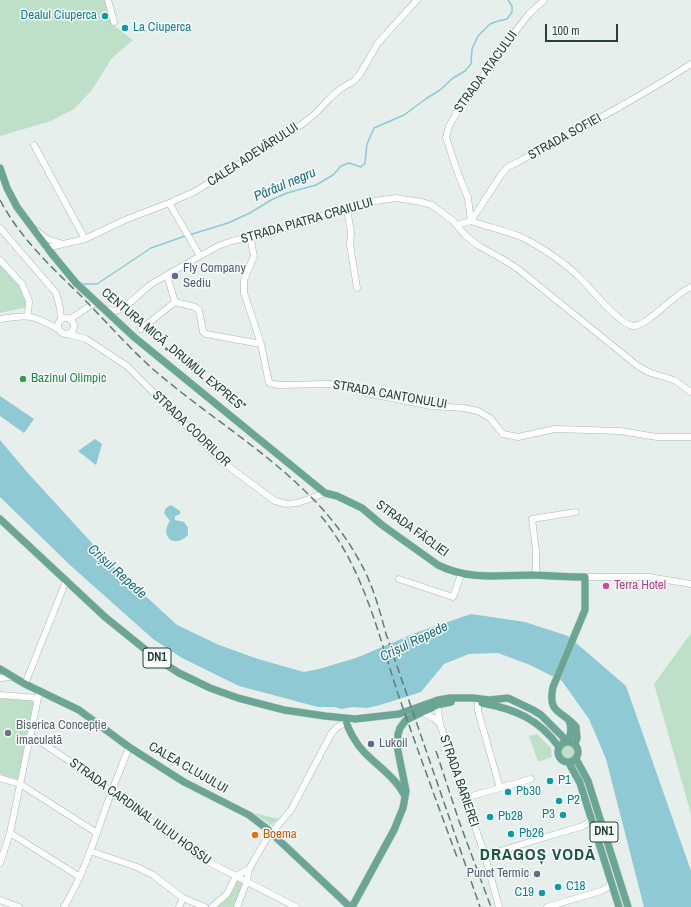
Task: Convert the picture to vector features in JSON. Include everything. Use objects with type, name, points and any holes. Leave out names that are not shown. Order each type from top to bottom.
[{"type":"main road","name":"CENTURA MICĂ „DRUMUL EXPRES”","points":[[0,168],[7,188],[17,207],[46,248],[76,283],[134,337],[324,492]]},
{"type":"main road","name":"STRADA FĂCLIEI","points":[[324,492],[349,501],[362,508],[382,525],[438,565],[461,574],[480,576],[536,575],[585,577]]},
{"type":"main road","name":"DN1","points":[[0,520],[105,617],[157,659],[179,673],[210,688],[254,703],[284,710],[346,720],[387,716],[409,711],[438,700],[467,697],[489,700],[508,698],[533,710],[541,715],[568,741],[577,746],[579,753],[576,759],[588,781],[628,907]]},
{"type":"main road","points":[[559,747],[568,741],[577,738],[576,727],[559,713],[552,704],[551,699],[553,687],[585,610],[585,577]]},
{"type":"main road","name":"CALEA CLUJULUI","points":[[0,669],[25,684],[79,710],[129,747],[184,782],[250,815],[272,833],[351,907]]},
{"type":"main road","name":"DN1","points":[[351,907],[394,830],[403,808],[405,784],[398,746],[398,734],[406,720],[437,705],[463,701],[503,707],[518,713],[539,725],[552,737],[559,747],[558,756],[563,761],[569,763],[580,783],[619,907]]},
{"type":"main road","points":[[346,720],[361,747],[399,785],[405,797]]},
{"type":"main road","points":[[568,741],[570,723]]},
{"type":"main road","points":[[569,763],[576,759]]},
{"type":"street","points":[[108,0],[114,22]]},
{"type":"street","name":"CALEA ADEVĂRULUI","points":[[46,248],[85,239],[125,220],[196,191],[301,125],[315,114],[340,89],[354,81],[360,74],[378,43],[417,0]]},
{"type":"street","name":"STRADA ATACULUI","points":[[471,221],[468,198],[446,137],[449,126],[459,109],[508,41],[529,14],[544,0]]},
{"type":"street","name":"STRADA SOFIEI","points":[[471,221],[501,175],[508,167],[572,134],[691,64]]},
{"type":"street","points":[[34,146],[85,239]]},
{"type":"street","name":"STRADA PIATRA CRAIULUI","points":[[67,321],[77,316],[84,309],[93,304],[111,311],[117,311],[123,308],[145,289],[218,246],[232,241],[273,232],[313,218],[375,201],[396,198],[432,205],[457,225],[467,237],[479,246],[518,269],[639,367],[651,373],[674,380],[691,392]]},
{"type":"street","points":[[169,203],[200,256]]},
{"type":"street","points":[[347,209],[351,232],[350,245],[357,288]]},
{"type":"street","points":[[457,225],[471,221],[522,237],[553,256],[578,275],[614,314],[625,323],[633,326],[640,324],[670,302],[680,292],[691,287]]},
{"type":"street","points":[[31,226],[47,239],[63,244]]},
{"type":"street","points":[[0,228],[56,293],[60,308],[72,331],[68,334]]},
{"type":"street","points":[[175,302],[199,310],[204,333],[261,344],[244,293],[244,280],[254,256],[250,238]]},
{"type":"street","points":[[0,260],[22,284],[29,301],[28,315]]},
{"type":"street","points":[[167,275],[175,302]]},
{"type":"street","points":[[141,329],[175,302]]},
{"type":"street","points":[[0,319],[28,315],[38,319],[67,321]]},
{"type":"street","name":"STRADA CODRILOR","points":[[38,319],[58,328],[63,334],[86,339]]},
{"type":"street","points":[[58,328],[67,321]]},
{"type":"street","name":"STRADA CODRILOR","points":[[67,321],[86,339],[127,366],[221,461],[275,502],[287,504],[298,503],[324,492]]},
{"type":"street","name":"STRADA CANTONULUI","points":[[261,344],[270,383],[279,385],[329,384],[347,386],[366,393],[431,406],[464,408],[478,411],[490,418],[503,434],[518,437],[555,429],[620,431],[657,437],[691,437]]},
{"type":"street","points":[[536,575],[536,551],[532,519],[576,512]]},
{"type":"street","points":[[399,579],[453,597],[461,574]]},
{"type":"street","name":"STRADA FĂCLIEI","points":[[585,577],[649,577],[691,584]]},
{"type":"street","points":[[25,684],[66,581]]},
{"type":"street","points":[[0,678],[13,677]]},
{"type":"street","points":[[0,863],[10,833],[38,698],[41,691]]},
{"type":"street","points":[[0,695],[38,698]]},
{"type":"street","points":[[478,703],[478,711],[500,788]]},
{"type":"street","name":"STRADA BARIEREI","points":[[437,705],[440,724],[485,856],[499,907]]},
{"type":"street","name":"STRADA BARIEREI","points":[[422,712],[435,719],[440,724]]},
{"type":"street","points":[[237,907],[247,882],[249,869],[267,838],[291,810],[331,734],[346,720]]},
{"type":"street","name":"STRADA CARDINAL IULIU HOSSU","points":[[30,735],[68,760],[201,858],[296,907]]},
{"type":"street","points":[[64,907],[80,877],[129,747]]},
{"type":"street","points":[[0,778],[20,784],[97,833]]},
{"type":"street","points":[[465,798],[531,779]]},
{"type":"street","points":[[485,856],[583,826],[588,822],[590,814]]},
{"type":"street","points":[[583,826],[589,827],[595,831]]},
{"type":"street","points":[[10,833],[80,877]]},
{"type":"street","points":[[90,851],[137,867],[153,876],[183,898],[205,907]]},
{"type":"street","points":[[212,907],[227,894],[236,876],[249,869]]},
{"type":"street","points":[[547,907],[601,890],[608,887],[611,881]]},
{"type":"street","points":[[601,890],[615,893]]},
{"type":"street","points":[[179,907],[183,898]]},
{"type":"street","points":[[0,900],[19,907]]},
{"type":"green space","points":[[0,0],[107,0],[112,24],[133,40],[112,58],[92,90],[74,109],[51,121],[0,136]]},
{"type":"green space","points":[[0,263],[15,278],[23,289],[26,295],[27,309],[23,308],[0,313]]},
{"type":"green space","points":[[691,633],[691,814],[654,684]]},
{"type":"green space","points":[[0,699],[30,699],[34,703],[19,780],[0,774]]},
{"type":"green space","points":[[537,734],[551,748],[552,757],[538,762],[529,736]]},
{"type":"green space","points":[[568,745],[573,747],[575,752],[573,757],[568,759],[563,757],[561,752],[563,747]]},
{"type":"green space","points":[[254,813],[279,819],[271,825]]},
{"type":"green space","points":[[236,876],[247,881],[237,907],[212,907],[220,901]]},
{"type":"water","points":[[0,396],[34,419],[24,433],[0,416]]},
{"type":"water","points":[[95,439],[102,444],[96,465],[78,451]]},
{"type":"water","name":"Crișul Repede","points":[[0,440],[27,472],[112,565],[177,625],[219,645],[258,659],[304,672],[319,669],[356,658],[418,632],[471,614],[525,622],[568,636],[626,686],[691,871],[691,907],[644,907],[606,759],[589,719],[562,681],[530,665],[498,653],[469,654],[444,664],[421,692],[367,708],[352,707],[342,709],[334,707],[318,707],[239,686],[182,658],[153,639],[70,565],[0,497]]},
{"type":"water","points":[[171,505],[180,511],[180,514],[175,516],[175,520],[184,522],[188,528],[188,535],[178,541],[170,539],[166,532],[170,521],[164,513],[166,508]]},
{"type":"waterway","name":"Pârâul negru","points":[[189,235],[228,223],[287,193],[316,185],[333,175],[341,166],[349,163],[361,167],[365,163],[367,144],[374,128],[404,115],[440,90],[453,78],[465,71],[471,64],[472,49],[478,36],[490,24],[507,19],[512,12],[512,6],[508,0]]},
{"type":"waterway","name":"Pârâul negru","points":[[82,284],[97,284],[151,248],[185,236]]},
{"type":"railway","points":[[0,200],[25,238],[55,271],[144,361],[290,477],[315,501],[337,527],[356,555],[374,593],[386,634],[480,907]]},
{"type":"railway","points":[[321,516],[336,536],[348,557],[368,601],[398,694],[457,857]]},
{"type":"railway","points":[[436,751],[459,821],[491,907]]},
{"type":"place","name":"Dealul Ciuperca","points":[[105,16]]},
{"type":"place","name":"La Ciuperca","points":[[125,28]]},
{"type":"place","name":"Fly Company Sediu","points":[[175,276]]},
{"type":"place","name":"Bazinul Olimpic","points":[[23,379]]},
{"type":"place","name":"Terra Hotel","points":[[606,586]]},
{"type":"place","name":"Biserica Concepție imaculată","points":[[8,733]]},
{"type":"place","name":"Lukoil","points":[[371,744]]},
{"type":"place","name":"P1","points":[[550,781]]},
{"type":"place","name":"Pb30","points":[[508,792]]},
{"type":"place","name":"P2","points":[[559,801]]},
{"type":"place","name":"P3","points":[[563,815]]},
{"type":"place","name":"Pb28","points":[[490,817]]},
{"type":"place","name":"Pb26","points":[[511,834]]},
{"type":"place","name":"Boema","points":[[255,835]]},
{"type":"place","name":"Punct Termic","points":[[537,874]]},
{"type":"place","name":"C18","points":[[558,887]]},
{"type":"place","name":"C19","points":[[542,893]]},
{"type":"district","name":"DRAGOȘ VODĂ","points":[[538,855]]}]
